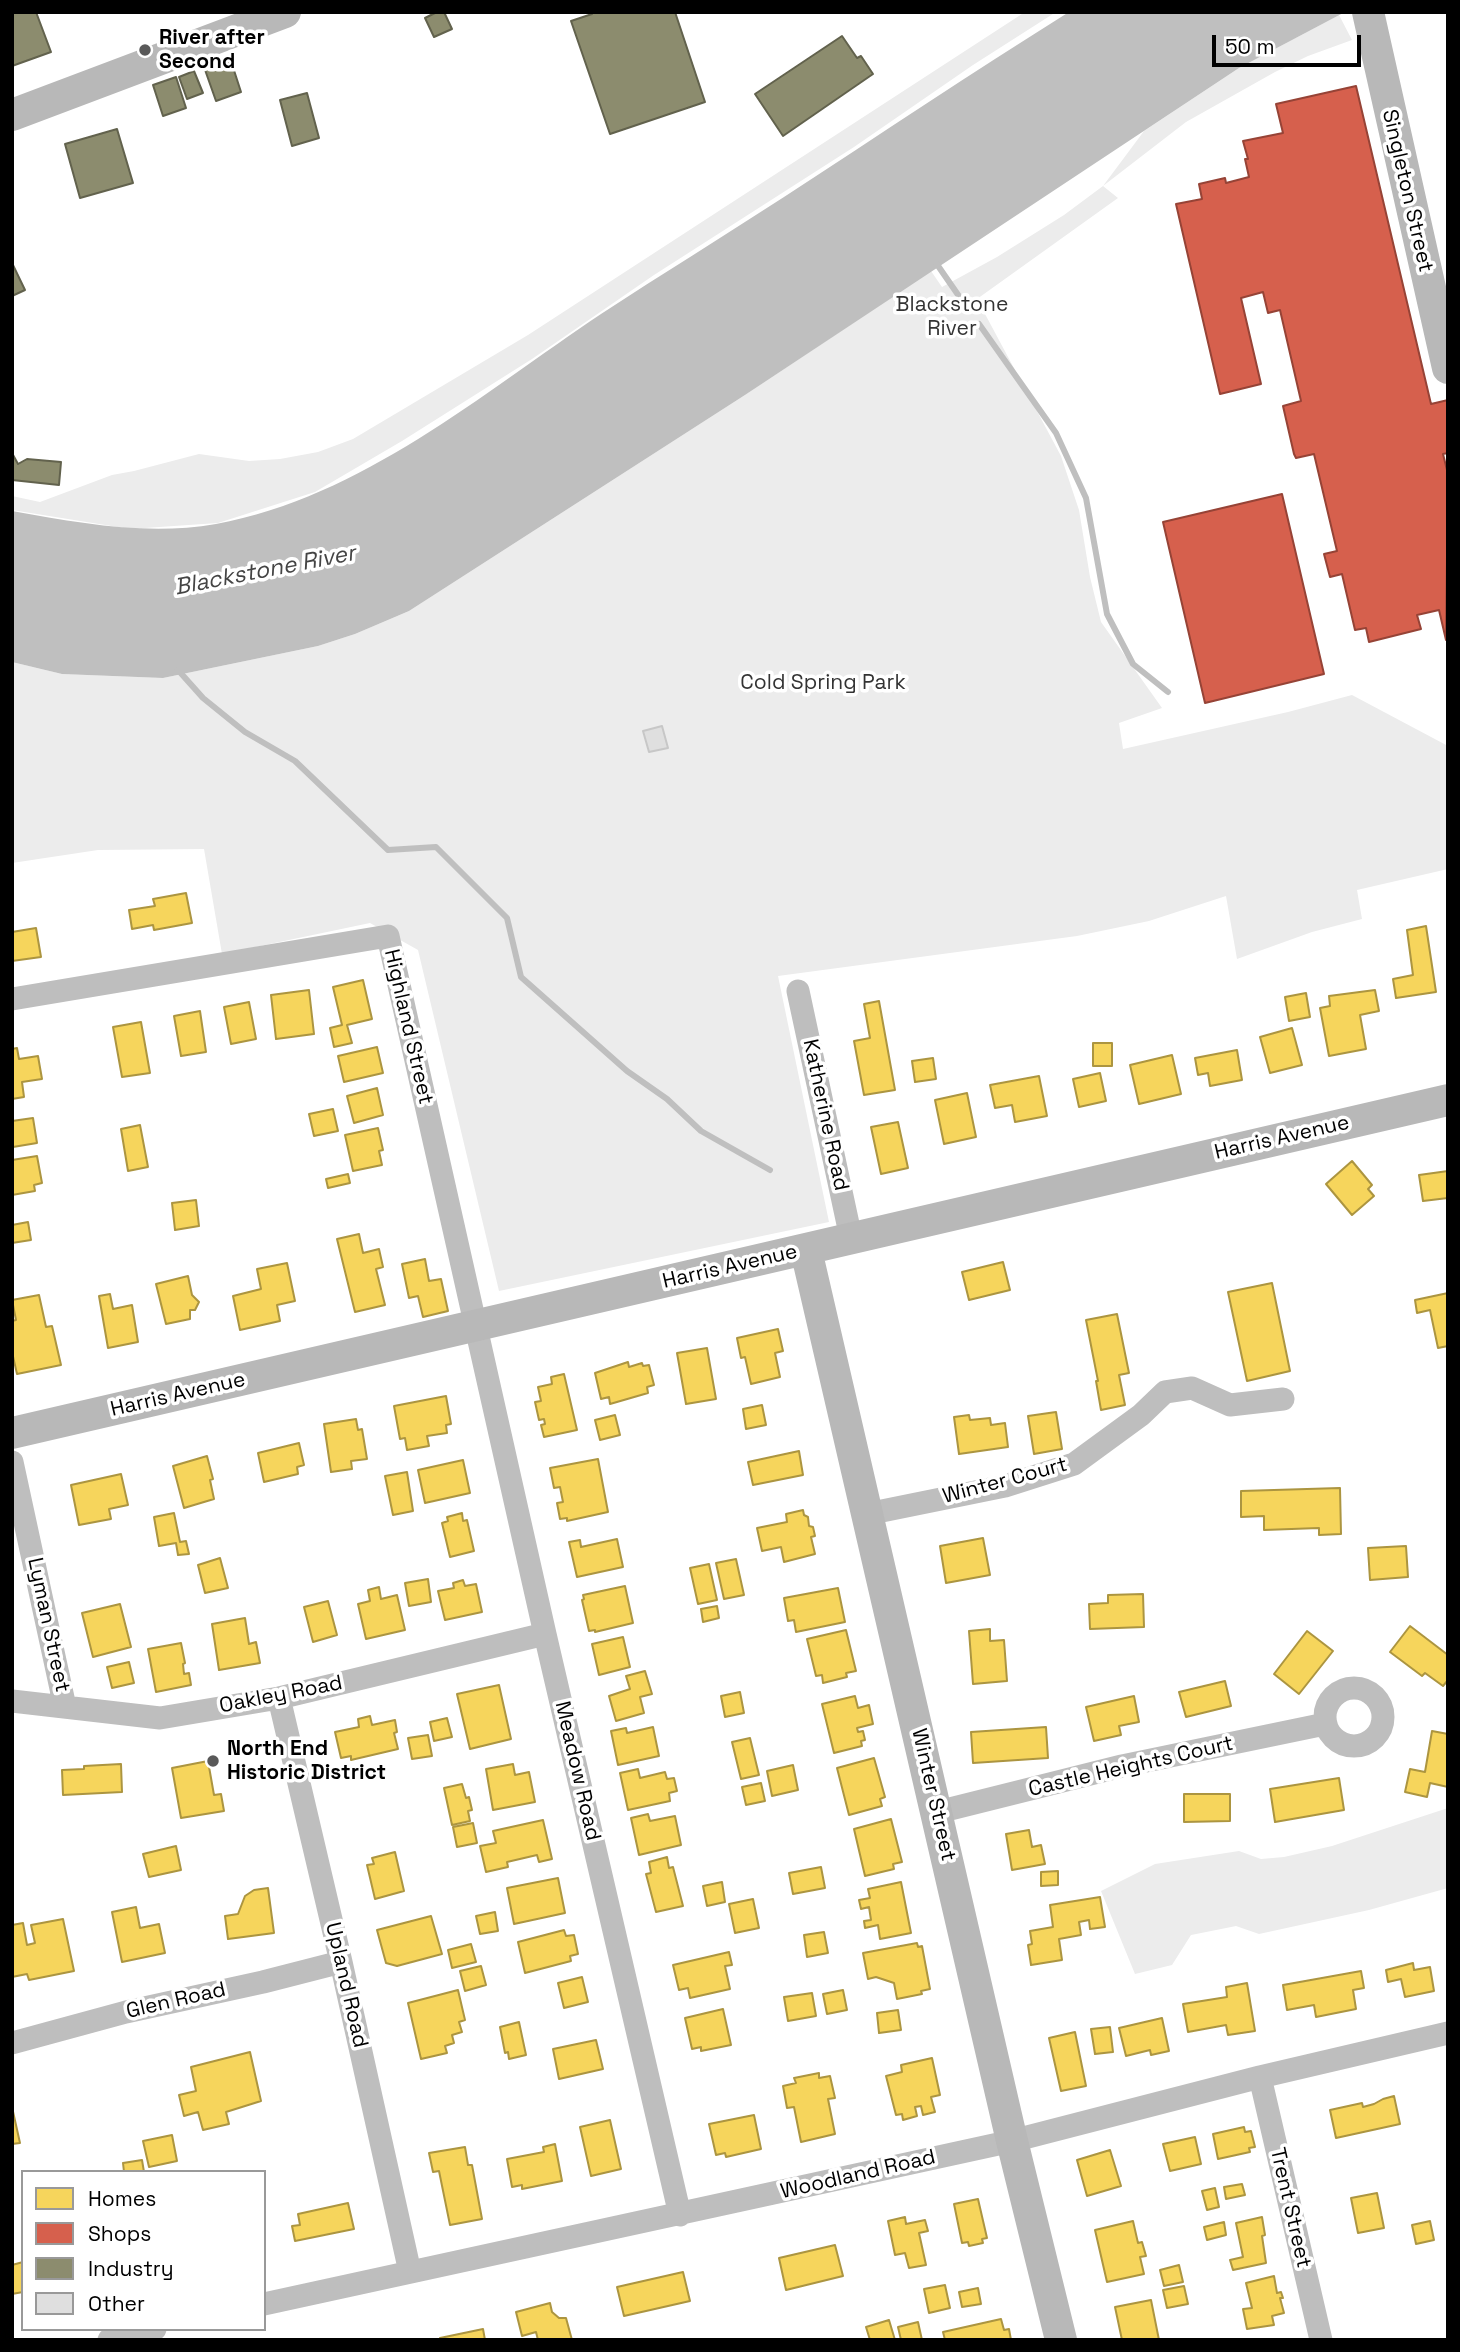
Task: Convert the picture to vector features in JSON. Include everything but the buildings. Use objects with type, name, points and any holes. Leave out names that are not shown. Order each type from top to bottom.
[{"type":"main road","points":[[12,115],[231,22],[285,12]]},
{"type":"main road","name":"Singleton Street","points":[[1369,19],[1448,368]]},
{"type":"main road","name":"Harris Avenue","points":[[12,1433],[1448,1100]]},
{"type":"main road","name":"Winter Street","points":[[806,1250],[1012,2141],[1061,2340]]},
{"type":"street","name":"Highland Street","points":[[12,999],[388,936],[476,1326]]},
{"type":"street","name":"Katherine Road","points":[[798,991],[851,1238]]},
{"type":"street","name":"Meadow Road","points":[[476,1326],[680,2215]]},
{"type":"street","name":"Winter Court","points":[[867,1514],[1004,1486],[1074,1464],[1141,1415],[1165,1392],[1192,1388],[1230,1405],[1283,1399]]},
{"type":"street","name":"Lyman Street","points":[[12,1462],[65,1707]]},
{"type":"street","name":"Oakley Road","points":[[12,1701],[160,1718],[279,1698],[545,1634]]},
{"type":"street","name":"Upland Road","points":[[279,1698],[410,2272]]},
{"type":"street","name":"Castle Heights Court","points":[[938,1812],[1122,1766],[1325,1724]]},
{"type":"street","name":"Glen Road","points":[[12,2043],[126,2012],[341,1962]]},
{"type":"street","name":"Woodland Road","points":[[266,2304],[1012,2141],[1260,2077],[1448,2033]]},
{"type":"street","name":"Trent Street","points":[[1260,2077],[1321,2340]]},
{"type":"street","points":[[110,2340],[147,2331]]},
{"type":"green space","name":"Blackstone River","points":[[1025,12],[1056,12],[854,147],[654,275],[532,359],[315,492],[218,523],[130,529],[12,510],[12,496],[40,502],[112,475],[199,454],[249,461],[280,459],[318,452],[353,439],[528,335]]},
{"type":"green space","points":[[1339,15],[1352,40],[1308,56],[1275,72],[1186,122],[1103,186],[1144,131],[1239,68]]},
{"type":"green space","name":"Cold Spring Park","points":[[1103,186],[1118,198],[977,299],[1061,456],[1079,510],[1090,577],[1101,622],[1162,708],[1119,723],[1123,749],[1352,695],[1448,746],[1448,869],[1357,890],[1362,919],[1312,932],[1237,959],[1226,896],[1149,921],[1077,936],[778,976],[829,1222],[499,1291],[418,950],[370,923],[222,954],[204,849],[98,850],[12,863],[12,662],[62,674],[163,678],[318,646],[409,611],[745,395],[931,271],[942,287],[997,257],[1064,215]]},
{"type":"green space","points":[[1448,1808],[1448,1888],[1369,1910],[1259,1934],[1236,1926],[1191,1935],[1172,1965],[1135,1974],[1101,1891],[1155,1864],[1239,1851],[1261,1859],[1284,1857],[1332,1846]]},
{"type":"water","points":[[1069,12],[1345,12],[1239,68],[745,395],[409,611],[318,646],[163,678],[62,674],[12,662],[12,511],[114,526],[165,529],[216,524],[270,511],[321,491],[418,439],[601,314]]},
{"type":"waterway","points":[[934,260],[963,302]]},
{"type":"waterway","points":[[979,324],[1056,433],[1086,498],[1107,614],[1133,664],[1168,692]]},
{"type":"waterway","points":[[178,670],[203,698],[245,732],[295,761],[388,850],[436,847],[507,918],[521,977],[627,1071],[667,1099],[701,1131],[770,1170]]},
{"type":"place","name":"River after Second","points":[[145,50]]},
{"type":"place","name":"North End Historic District","points":[[213,1761]]}]
